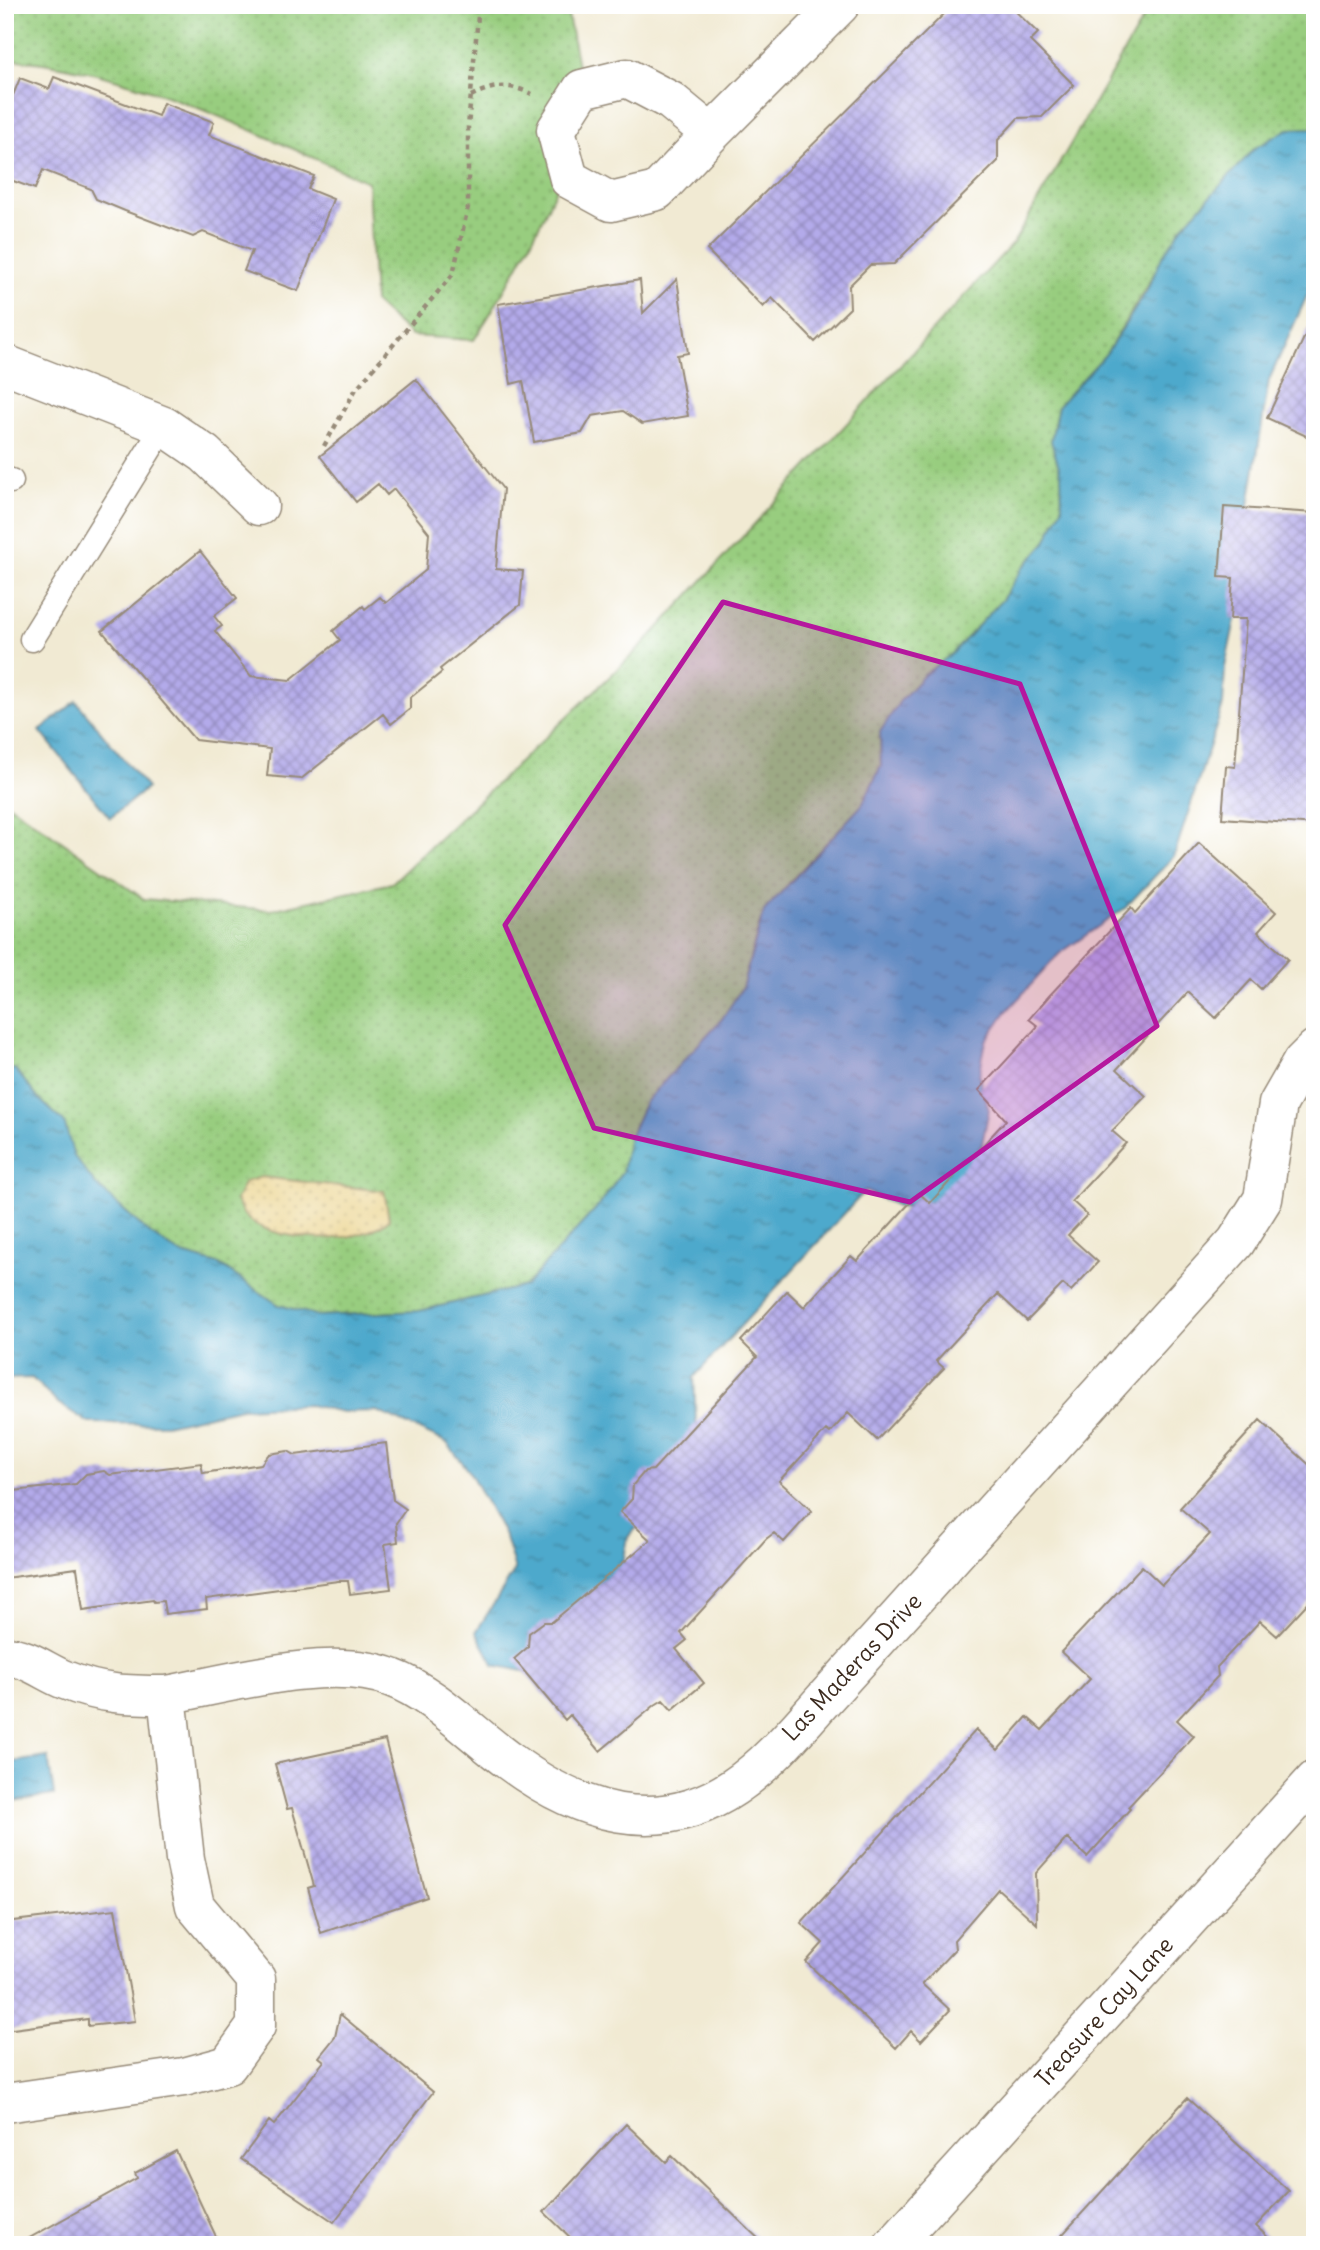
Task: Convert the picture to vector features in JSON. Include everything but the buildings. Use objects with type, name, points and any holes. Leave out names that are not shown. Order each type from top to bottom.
[{"type":"street","points":[[711,134],[671,101],[627,78],[582,89],[556,130],[569,179],[611,202],[657,191],[840,5]]},
{"type":"street","points":[[5,364],[164,426],[205,453],[260,506]]},
{"type":"street","name":"Las Maderas Drive","points":[[5,1656],[19,1657],[65,1680],[108,1695],[167,1695],[246,1679],[345,1667],[393,1678],[432,1702],[551,1790],[598,1810],[646,1816],[693,1809],[735,1787],[771,1755],[1236,1242],[1262,1199],[1278,1104],[1302,1062],[1315,1049]]},
{"type":"street","points":[[5,2103],[184,2077],[228,2065],[256,2026],[256,1979],[195,1906],[185,1859],[167,1695]]},
{"type":"street","name":"Treasure Cay Lane","points":[[893,2245],[1315,1780]]},
{"type":"lane","points":[[32,639],[164,426]]},
{"type":"path","points":[[324,446],[356,389],[453,274],[468,207],[471,97],[479,5]]},
{"type":"path","points":[[471,97],[491,86],[517,86],[566,114]]},
{"type":"highlighted area","points":[[723,602],[1020,684],[1157,1026],[910,1202],[594,1128],[505,925]]},
{"type":"green space","points":[[5,5],[566,5],[581,91],[576,131],[540,225],[474,340],[411,336],[374,302],[368,182],[191,105],[145,89],[99,75],[5,59]]},
{"type":"green space","points":[[1151,5],[1315,5],[1315,128],[1288,129],[1182,227],[1106,354],[1058,406],[1051,441],[1061,474],[1062,508],[1046,542],[1022,569],[1002,600],[953,653],[924,675],[880,732],[881,766],[862,805],[788,884],[761,919],[742,988],[722,1019],[645,1103],[629,1137],[622,1172],[602,1202],[525,1286],[419,1311],[318,1316],[279,1305],[218,1264],[179,1253],[149,1233],[96,1185],[73,1156],[64,1122],[38,1098],[15,1069],[5,1070],[5,802],[144,899],[271,910],[392,883],[643,645],[1014,242]]},
{"type":"sand","points":[[261,1177],[384,1191],[389,1219],[376,1228],[339,1238],[294,1236],[274,1232],[257,1225],[244,1215],[236,1200],[245,1182]]},
{"type":"water","points":[[1315,128],[1315,278],[1269,380],[1245,530],[1247,564],[1225,667],[1223,705],[1174,856],[1125,908],[1059,954],[1006,1012],[986,1041],[979,1076],[989,1110],[982,1144],[962,1175],[937,1201],[900,1207],[865,1191],[694,1377],[697,1445],[657,1506],[628,1537],[615,1605],[528,1672],[494,1665],[476,1632],[515,1570],[505,1537],[469,1471],[446,1442],[377,1411],[343,1412],[309,1405],[241,1408],[170,1424],[89,1423],[58,1403],[32,1378],[5,1379],[5,1070],[15,1069],[38,1098],[64,1122],[74,1156],[96,1185],[149,1233],[179,1253],[218,1264],[279,1305],[318,1316],[419,1311],[525,1286],[602,1202],[622,1172],[629,1137],[645,1102],[722,1019],[742,988],[764,911],[862,805],[881,766],[880,732],[900,701],[924,675],[953,653],[1002,600],[1022,569],[1046,542],[1062,508],[1061,474],[1051,441],[1058,406],[1106,354],[1146,292],[1162,257],[1182,227],[1206,201],[1255,148],[1288,129]]},
{"type":"water","points":[[76,701],[147,788],[110,818],[40,731]]},
{"type":"water","points":[[48,1757],[54,1795],[5,1802],[5,1763]]}]
